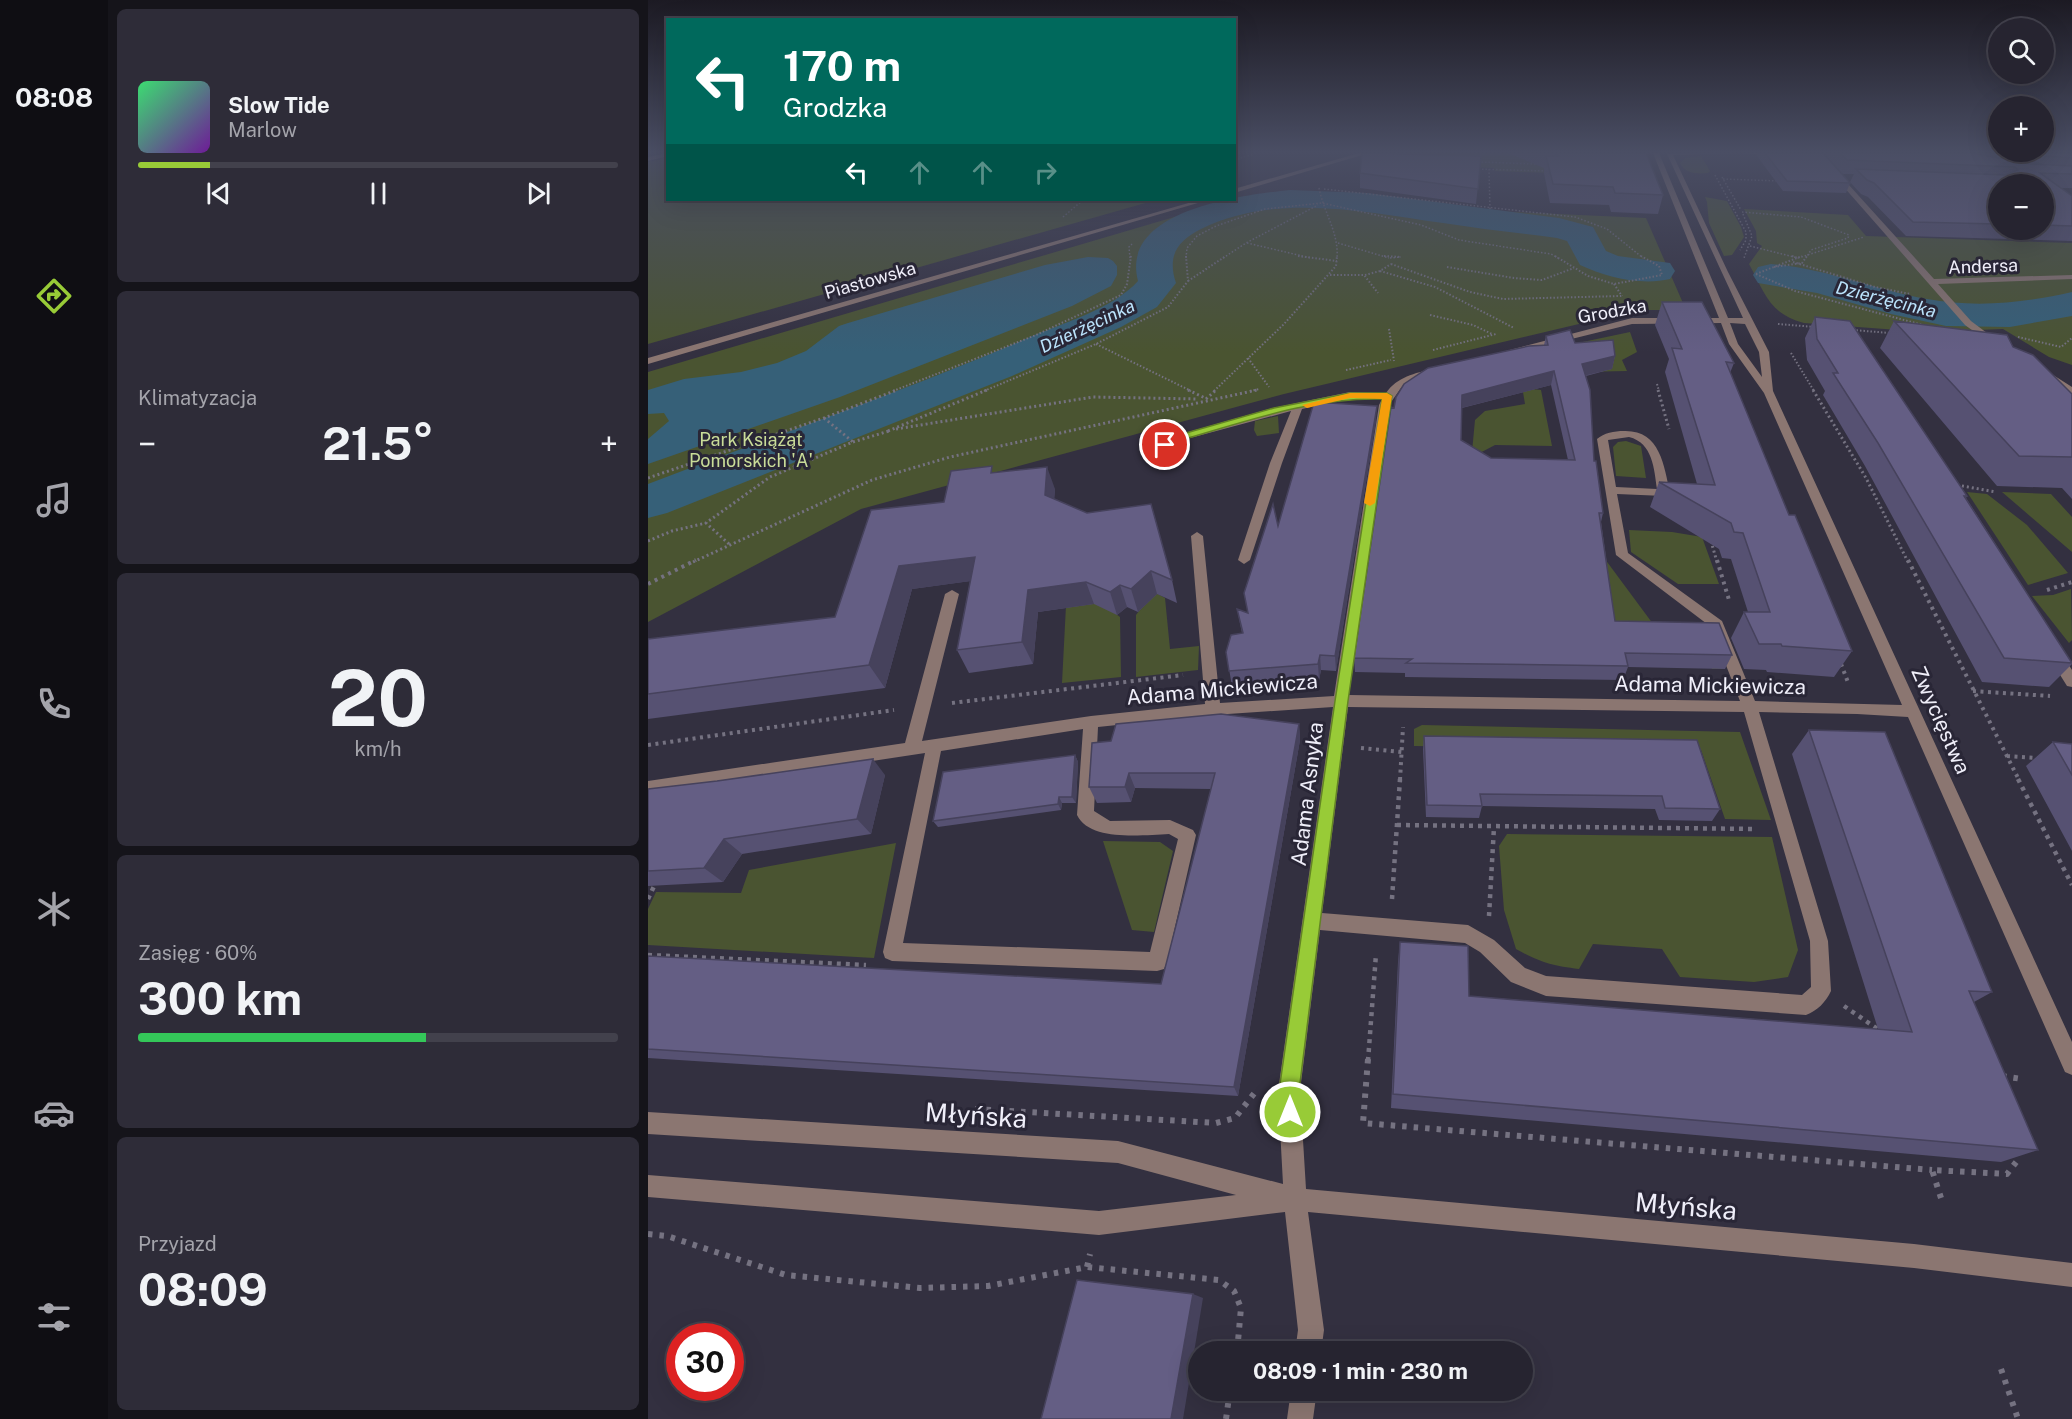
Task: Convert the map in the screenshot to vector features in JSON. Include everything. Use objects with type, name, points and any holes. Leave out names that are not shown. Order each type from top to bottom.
[{"type":"street","name":"Piastowska","points":[[648,361],[1139,219]]},
{"type":"street","name":"Zwycięstwa","points":[[1682,219],[1734,344],[1769,393],[2072,1065]]},
{"type":"street","name":"Zwycięstwa","points":[[1703,219],[1764,352],[1769,393]]},
{"type":"street","points":[[1875,219],[1968,323],[2004,348]]},
{"type":"street","name":"Andersa","points":[[1931,282],[2072,277]]},
{"type":"street","name":"Grodzka","points":[[1502,353],[1632,321],[1667,319],[1749,321]]},
{"type":"street","points":[[1163,468],[1161,452],[1165,445],[1175,439],[1277,410],[1350,395],[1387,396],[1396,386],[1408,379],[1439,370]]},
{"type":"street","points":[[2041,370],[2072,392]]},
{"type":"street","name":"Adama Asnyka","points":[[1310,1341],[1311,1330],[1295,1199],[1289,1091],[1341,701],[1387,396]]},
{"type":"street","points":[[1244,560],[1276,463],[1298,407]]},
{"type":"street","points":[[1313,921],[1468,934],[1487,946],[1518,975],[1546,986],[1806,1005],[1821,991],[1819,941],[1750,707],[1717,624],[1622,555],[1610,490],[1602,439],[1611,434],[1627,433],[1643,438],[1652,449],[1664,493],[1610,490]]},
{"type":"street","points":[[1197,536],[1214,709]]},
{"type":"street","points":[[912,748],[952,594]]},
{"type":"street","points":[[2049,646],[2072,681]]},
{"type":"street","name":"Adama Mickiewicza","points":[[648,788],[1091,722],[1214,709],[1341,701],[1857,708],[1913,712]]},
{"type":"street","points":[[934,745],[892,952],[1157,962],[1187,835],[1170,827],[1108,828],[1085,815],[1091,722]]},
{"type":"street","name":"Młyńska","points":[[648,1123],[1118,1152],[1295,1199],[1914,1256],[2072,1275]]},
{"type":"street","name":"Młyńska","points":[[648,1186],[1099,1223],[1295,1199]]},
{"type":"street","points":[[1300,1419],[1302,1401]]},
{"type":"path","points":[[1188,281],[1185,265],[1187,248],[1197,236],[1235,219]]},
{"type":"path","points":[[648,541],[672,531],[706,523],[770,477],[853,442],[888,431],[1096,344],[1168,307],[1188,281],[1246,243],[1290,219]]},
{"type":"path","points":[[888,431],[1093,397],[1206,399],[1284,324],[1336,267],[1338,243],[1329,219]]},
{"type":"path","points":[[1396,219],[1421,225],[1458,240],[1551,254],[1588,276],[1614,284],[1662,275],[1659,266],[1632,252],[1609,228],[1584,219]]},
{"type":"path","points":[[1744,265],[1744,257],[1753,238],[1753,232],[1746,219]]},
{"type":"path","points":[[1774,267],[1799,264],[1805,261],[1811,250],[1850,236],[1807,219]]},
{"type":"path","points":[[1866,237],[1756,274],[1795,291],[1930,327]]},
{"type":"path","points":[[648,478],[824,418],[1036,335],[1121,295],[1127,284],[1131,254],[1129,247],[1136,239]]},
{"type":"path","points":[[1246,243],[1295,256],[1337,261]]},
{"type":"path","points":[[1338,243],[1389,258],[1401,257]]},
{"type":"path","points":[[1750,246],[1798,258]]},
{"type":"path","points":[[1389,258],[1391,264]]},
{"type":"path","points":[[1792,262],[1875,287],[1913,294]]},
{"type":"path","points":[[1329,274],[1364,275],[1380,271],[1391,264]]},
{"type":"path","points":[[1391,264],[1470,292],[1503,299],[1621,296]]},
{"type":"path","points":[[1447,267],[1514,278],[1542,280],[1574,267]]},
{"type":"path","points":[[1380,271],[1436,287],[1514,328],[1427,351]]},
{"type":"path","points":[[1364,275],[1378,293]]},
{"type":"path","points":[[1430,315],[1473,325],[1493,334]]},
{"type":"path","points":[[1778,330],[1775,324],[1816,327]]},
{"type":"path","points":[[1337,372],[1394,360],[1389,329]]},
{"type":"path","points":[[1852,330],[1899,334]]},
{"type":"path","points":[[1986,336],[2013,336],[2061,348],[2072,338]]},
{"type":"path","points":[[1096,344],[1206,399]]},
{"type":"path","points":[[1789,349],[1866,478],[2072,885]]},
{"type":"path","points":[[648,584],[729,544],[872,480],[951,457],[1206,399],[1269,387],[1248,358]]},
{"type":"path","points":[[1657,384],[1669,430]]},
{"type":"path","points":[[824,418],[853,442]]},
{"type":"path","points":[[1950,484],[1996,492]]},
{"type":"path","points":[[706,523],[729,544]]},
{"type":"path","points":[[1710,539],[1731,606]]},
{"type":"path","points":[[2047,590],[2072,582]]},
{"type":"path","points":[[1973,691],[2061,697]]},
{"type":"path","points":[[1403,719],[1389,928],[1376,952],[1363,1123],[1932,1170],[2007,1174],[2017,1161],[2018,1143]]},
{"type":"path","points":[[2007,756],[2040,758]]},
{"type":"path","points":[[1397,825],[1786,830]]},
{"type":"path","points":[[1487,946],[1494,826]]},
{"type":"path","points":[[648,899],[658,878]]},
{"type":"path","points":[[648,955],[872,965]]},
{"type":"path","points":[[1821,991],[1879,1030]]},
{"type":"path","points":[[2000,1085],[1996,1076],[2022,1078]]},
{"type":"path","points":[[1932,1170],[1941,1198]]},
{"type":"path","points":[[648,1234],[667,1236],[786,1275],[920,1287],[988,1286],[1087,1267],[1219,1280],[1234,1291],[1241,1308],[1238,1341]]},
{"type":"path","points":[[2001,1369],[2018,1419]]},
{"type":"path","points":[[1226,1419],[1228,1401]]},
{"type":"green space","points":[[648,219],[1088,219],[648,344]]},
{"type":"green space","name":"Park Książąt Pomorskich 'A'","points":[[1167,219],[1647,219],[1686,310],[1638,310],[1284,394],[861,509],[648,622],[648,372]]},
{"type":"green space","points":[[1709,219],[1737,219],[1744,237],[1732,255],[1724,256]]},
{"type":"green space","points":[[1750,219],[1852,219],[1866,236],[2072,243],[2072,365],[2049,357],[2003,329],[1925,332],[1804,323],[1792,319],[1775,308],[1769,301],[1749,264],[1762,246],[1757,243],[1756,231]]},
{"type":"green space","points":[[1630,332],[1637,352],[1622,360],[1627,371],[1579,372],[1559,347]]},
{"type":"green space","points":[[1532,389],[1541,390],[1552,446],[1495,445],[1476,455],[1472,452],[1475,420],[1485,411],[1525,404],[1523,392]]},
{"type":"green space","points":[[1278,416],[1279,433],[1257,436],[1254,430],[1255,421]]},
{"type":"green space","points":[[1626,441],[1641,446],[1646,478],[1616,476],[1613,447],[1618,442]]},
{"type":"green space","points":[[1967,492],[1987,494],[2027,525],[2068,573],[2028,585]]},
{"type":"green space","points":[[2002,492],[2051,494],[2072,517],[2072,552]]},
{"type":"green space","points":[[1070,528],[1118,601],[1116,614],[1120,617],[1121,677],[1062,683]]},
{"type":"green space","points":[[1629,530],[1672,532],[1702,537],[1719,584],[1678,584],[1631,552]]},
{"type":"green space","points":[[1599,551],[1656,628],[1700,628],[1712,642],[1723,669],[1712,669],[1701,637],[1611,635]]},
{"type":"green space","points":[[2071,589],[2072,640],[2069,643],[2032,596],[2053,595]]},
{"type":"green space","points":[[1158,594],[1165,598],[1170,649],[1199,646],[1198,670],[1136,677],[1136,615],[1139,611],[1135,598]]},
{"type":"green space","points":[[1422,725],[1740,732],[1771,820],[1725,819],[1701,750],[1414,746],[1414,729]]},
{"type":"green space","points":[[1507,834],[1772,837],[1798,950],[1788,977],[1754,982],[1680,977],[1662,949],[1593,944],[1579,969],[1546,963],[1516,949],[1504,910],[1499,846]]},
{"type":"green space","points":[[1103,841],[1160,842],[1173,851],[1154,932],[1132,930]]},
{"type":"green space","points":[[896,843],[874,958],[648,945],[648,909],[656,892],[741,893],[749,870]]},
{"type":"water","points":[[1088,257],[1108,258],[1113,261],[1117,266],[1117,275],[1111,286],[1072,306],[840,397],[648,464],[648,439],[669,421],[664,413],[648,414],[648,390],[684,379],[741,372],[777,363],[806,351],[839,326],[1045,265]]},
{"type":"building","points":[[1910,219],[1988,219],[1988,224],[1913,222]]},
{"type":"building","points":[[2054,219],[2072,219],[2072,226],[2054,225]]},
{"type":"building","points":[[1662,302],[1702,302],[1734,363],[1726,362],[1789,515],[1795,515],[1852,651],[1759,644],[1744,612],[1770,612],[1743,533],[1734,532],[1731,523],[1659,482],[1715,485],[1672,348],[1682,349]]},
{"type":"building","points":[[1815,317],[1850,321],[1967,496],[1964,496],[2072,663],[2004,658],[1878,443],[1833,373],[1838,373],[1817,339]]},
{"type":"building","points":[[1894,321],[2007,335],[2013,347],[2033,355],[2072,394],[2072,457],[2019,456]]},
{"type":"building","points":[[1570,330],[1575,343],[1613,340],[1615,356],[1582,364],[1590,390],[1594,461],[1596,461],[1603,513],[1599,513],[1615,621],[1719,623],[1732,655],[1625,653],[1628,666],[1406,663],[1412,659],[1354,658],[1391,407],[1394,408],[1396,397],[1404,384],[1428,368],[1529,346],[1548,345],[1546,336]],"holes":[[[1554,371],[1575,460],[1491,458],[1461,440],[1462,395]]]},
{"type":"building","points":[[1314,402],[1377,406],[1335,656],[1320,655],[1318,664],[1229,671],[1226,652],[1231,635],[1243,633],[1237,609],[1248,613],[1244,593],[1273,504],[1278,526]]},
{"type":"building","points":[[992,466],[991,473],[1047,467],[1045,495],[1087,513],[1151,504],[1172,580],[1151,571],[1131,589],[1120,585],[1110,592],[1086,582],[1028,590],[1022,642],[957,650],[975,557],[899,566],[869,665],[648,694],[648,639],[835,617],[871,510],[944,502],[951,471]]},
{"type":"building","points":[[1221,714],[1299,724],[1234,1087],[648,1049],[648,956],[1161,984],[1215,773],[1129,773],[1125,787],[1089,787],[1092,743],[1111,741],[1116,724]]},
{"type":"building","points":[[1809,730],[1885,732],[1992,992],[1969,991],[2038,1150],[1393,1094],[1400,942],[1468,946],[1469,996],[1912,1032]]},
{"type":"building","points":[[1424,736],[1697,740],[1720,809],[1665,808],[1662,796],[1480,794],[1482,806],[1427,805]]},
{"type":"building","points":[[2053,742],[2072,744],[2072,775]]},
{"type":"building","points":[[1075,755],[1072,797],[1059,797],[1058,804],[933,821],[943,772]]},
{"type":"building","points":[[873,759],[857,819],[724,839],[704,868],[648,871],[648,789]]},
{"type":"building","points":[[1077,1280],[1193,1294],[1171,1419],[1041,1419]]},
{"type":"waterway","name":"Dzierżęcinka","points":[[648,502],[997,367],[1107,319],[1143,299],[1157,283],[1154,275],[1156,252],[1170,234],[1196,219]]},
{"type":"waterway","name":"Dzierżęcinka","points":[[1488,219],[1559,228],[1581,234],[1592,258],[1611,266],[1657,271]]},
{"type":"waterway","name":"Dzierżęcinka","points":[[1771,275],[1805,279],[1925,311],[1946,314],[2010,315],[2072,304]]},
{"type":"slow traffic","points":[[1307,405],[1350,395],[1387,396],[1370,503]]},
{"type":"route","points":[[1165,445],[1175,439],[1277,410],[1350,395],[1387,396],[1341,701],[1289,1091],[1290,1112]]}]
